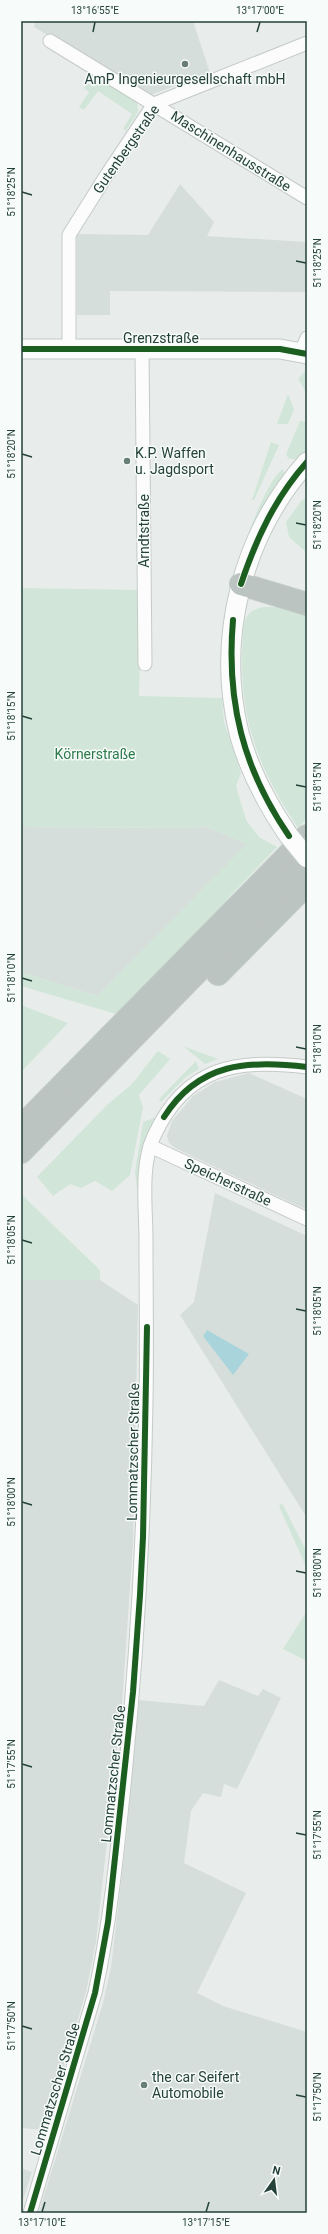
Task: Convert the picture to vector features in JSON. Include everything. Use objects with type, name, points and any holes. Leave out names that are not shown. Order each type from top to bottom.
[{"type":"highway","points":[[241,584],[307,604]]},
{"type":"highway","points":[[21,1127],[298,836]]},
{"type":"highway","points":[[21,1152],[307,859]]},
{"type":"highway","points":[[57,1116],[87,1102],[139,1053],[307,884]]},
{"type":"street","name":"Maschinenhausstraße","points":[[50,41],[307,198]]},
{"type":"street","name":"Gutenbergstraße","points":[[69,350],[69,235],[154,104],[307,43]]},
{"type":"street","name":"Grenzstraße","points":[[21,349],[142,350],[305,348]]},
{"type":"street","name":"Arndtstraße","points":[[142,350],[145,664]]},
{"type":"street","points":[[307,462],[296,474],[267,518],[251,553],[241,584],[233,620],[230,652],[239,732],[256,781],[275,816],[298,836],[307,859]]},
{"type":"street","name":"Lommatzscher Straße","points":[[30,2213],[96,1993],[104,1950],[120,1822],[133,1692],[143,1537],[147,1367],[145,1191],[150,1146],[164,1117],[172,1105],[194,1084],[210,1074],[234,1066],[256,1063],[307,1067]]},
{"type":"street","name":"Speicherstraße","points":[[150,1146],[307,1219]]},
{"type":"shaded area","points":[[35,21],[193,21],[210,73],[148,96],[34,27]]},
{"type":"shaded area","points":[[180,184],[214,222],[207,236],[307,242],[307,292],[110,291],[110,315],[77,315],[77,234],[148,235]]},
{"type":"shaded area","points":[[204,826],[248,844],[97,996],[21,972],[21,827],[191,828]]},
{"type":"shaded area","points":[[249,1073],[307,1099],[307,1210],[175,1148],[169,1143],[167,1136],[172,1121],[193,1096],[215,1082]]},
{"type":"shaded area","points":[[215,1193],[307,1236],[307,1518],[180,1315],[194,1302]]},
{"type":"shaded area","points":[[21,1280],[100,1280],[138,1305],[133,1544],[122,1704],[96,1942],[86,1992],[45,2130],[21,2128]]},
{"type":"shaded area","points":[[219,1680],[258,1696],[263,1689],[281,1698],[237,1789],[224,1784],[221,1797],[203,1793],[191,1811],[184,1863],[246,1893],[197,1993],[223,2006],[307,2032],[307,2213],[39,2212],[103,2003],[111,1967],[127,1832],[138,1700],[204,1706]]},
{"type":"shaded area","points":[[21,2168],[32,2172],[21,2206]]},
{"type":"green space","points":[[100,79],[137,103],[138,112],[126,131],[123,129],[132,114],[98,91],[84,110],[79,107],[89,92],[84,88],[87,83],[93,87]]},
{"type":"green space","points":[[307,369],[307,394],[298,379]]},
{"type":"green space","points":[[288,394],[294,409],[288,424],[277,424]]},
{"type":"green space","points":[[300,421],[307,422],[307,450],[299,458],[291,459],[288,458],[286,454]]},
{"type":"green space","points":[[271,442],[279,445],[254,500],[252,500]]},
{"type":"green space","points":[[283,469],[285,475],[241,555],[264,496],[277,475]]},
{"type":"green space","points":[[307,498],[307,553],[289,537],[286,522],[302,500]]},
{"type":"green space","name":"Körnerstraße","points":[[21,588],[142,590],[139,696],[222,698],[224,722],[241,773],[236,786],[246,820],[259,837],[277,847],[230,896],[213,919],[125,1007],[116,1014],[21,986],[21,972],[97,996],[247,844],[204,826],[191,828],[21,827]]},
{"type":"green space","points":[[263,607],[282,607],[307,612],[307,818],[298,828],[269,779],[251,731],[245,707],[242,654],[244,624],[250,612]]},
{"type":"green space","points":[[21,1005],[68,1023],[21,1072]]},
{"type":"green space","points":[[183,1046],[218,1059],[205,1064]]},
{"type":"green space","points":[[158,1051],[170,1059],[139,1095],[143,1108],[130,1175],[112,1191],[95,1181],[81,1188],[70,1184],[53,1196],[37,1177],[108,1104],[131,1085]]},
{"type":"green space","points":[[196,1061],[199,1069],[186,1077],[161,1102],[159,1099]]},
{"type":"green space","points":[[156,1117],[143,1146],[139,1204],[135,1172],[143,1122]]},
{"type":"green space","points":[[21,1194],[100,1270],[100,1280],[21,1280]]},
{"type":"green space","points":[[282,1503],[307,1552],[307,1569],[279,1506]]},
{"type":"green space","points":[[307,1611],[307,1661],[283,1649]]},
{"type":"water","points":[[207,1330],[249,1354],[233,1375],[203,1336]]},
{"type":"cycle path","points":[[21,349],[280,349],[307,354]]},
{"type":"cycle path","points":[[241,584],[260,535],[276,505],[285,490],[307,462]]},
{"type":"cycle path","points":[[233,620],[232,678],[241,733],[249,760],[260,785],[273,811],[289,836]]},
{"type":"cycle path","points":[[164,1117],[178,1099],[193,1085],[209,1075],[245,1065],[265,1064],[307,1067]]},
{"type":"cycle path","points":[[30,2213],[95,1993],[108,1922],[133,1692],[140,1595],[143,1537],[147,1327]]},
{"type":"place","name":"AmP Ingenieurgesellschaft mbH","points":[[185,64]]},
{"type":"place","name":"K.P. Waffen u. Jagdsport","points":[[127,461]]},
{"type":"place","name":"the car Seifert Automobile","points":[[144,2085]]}]
